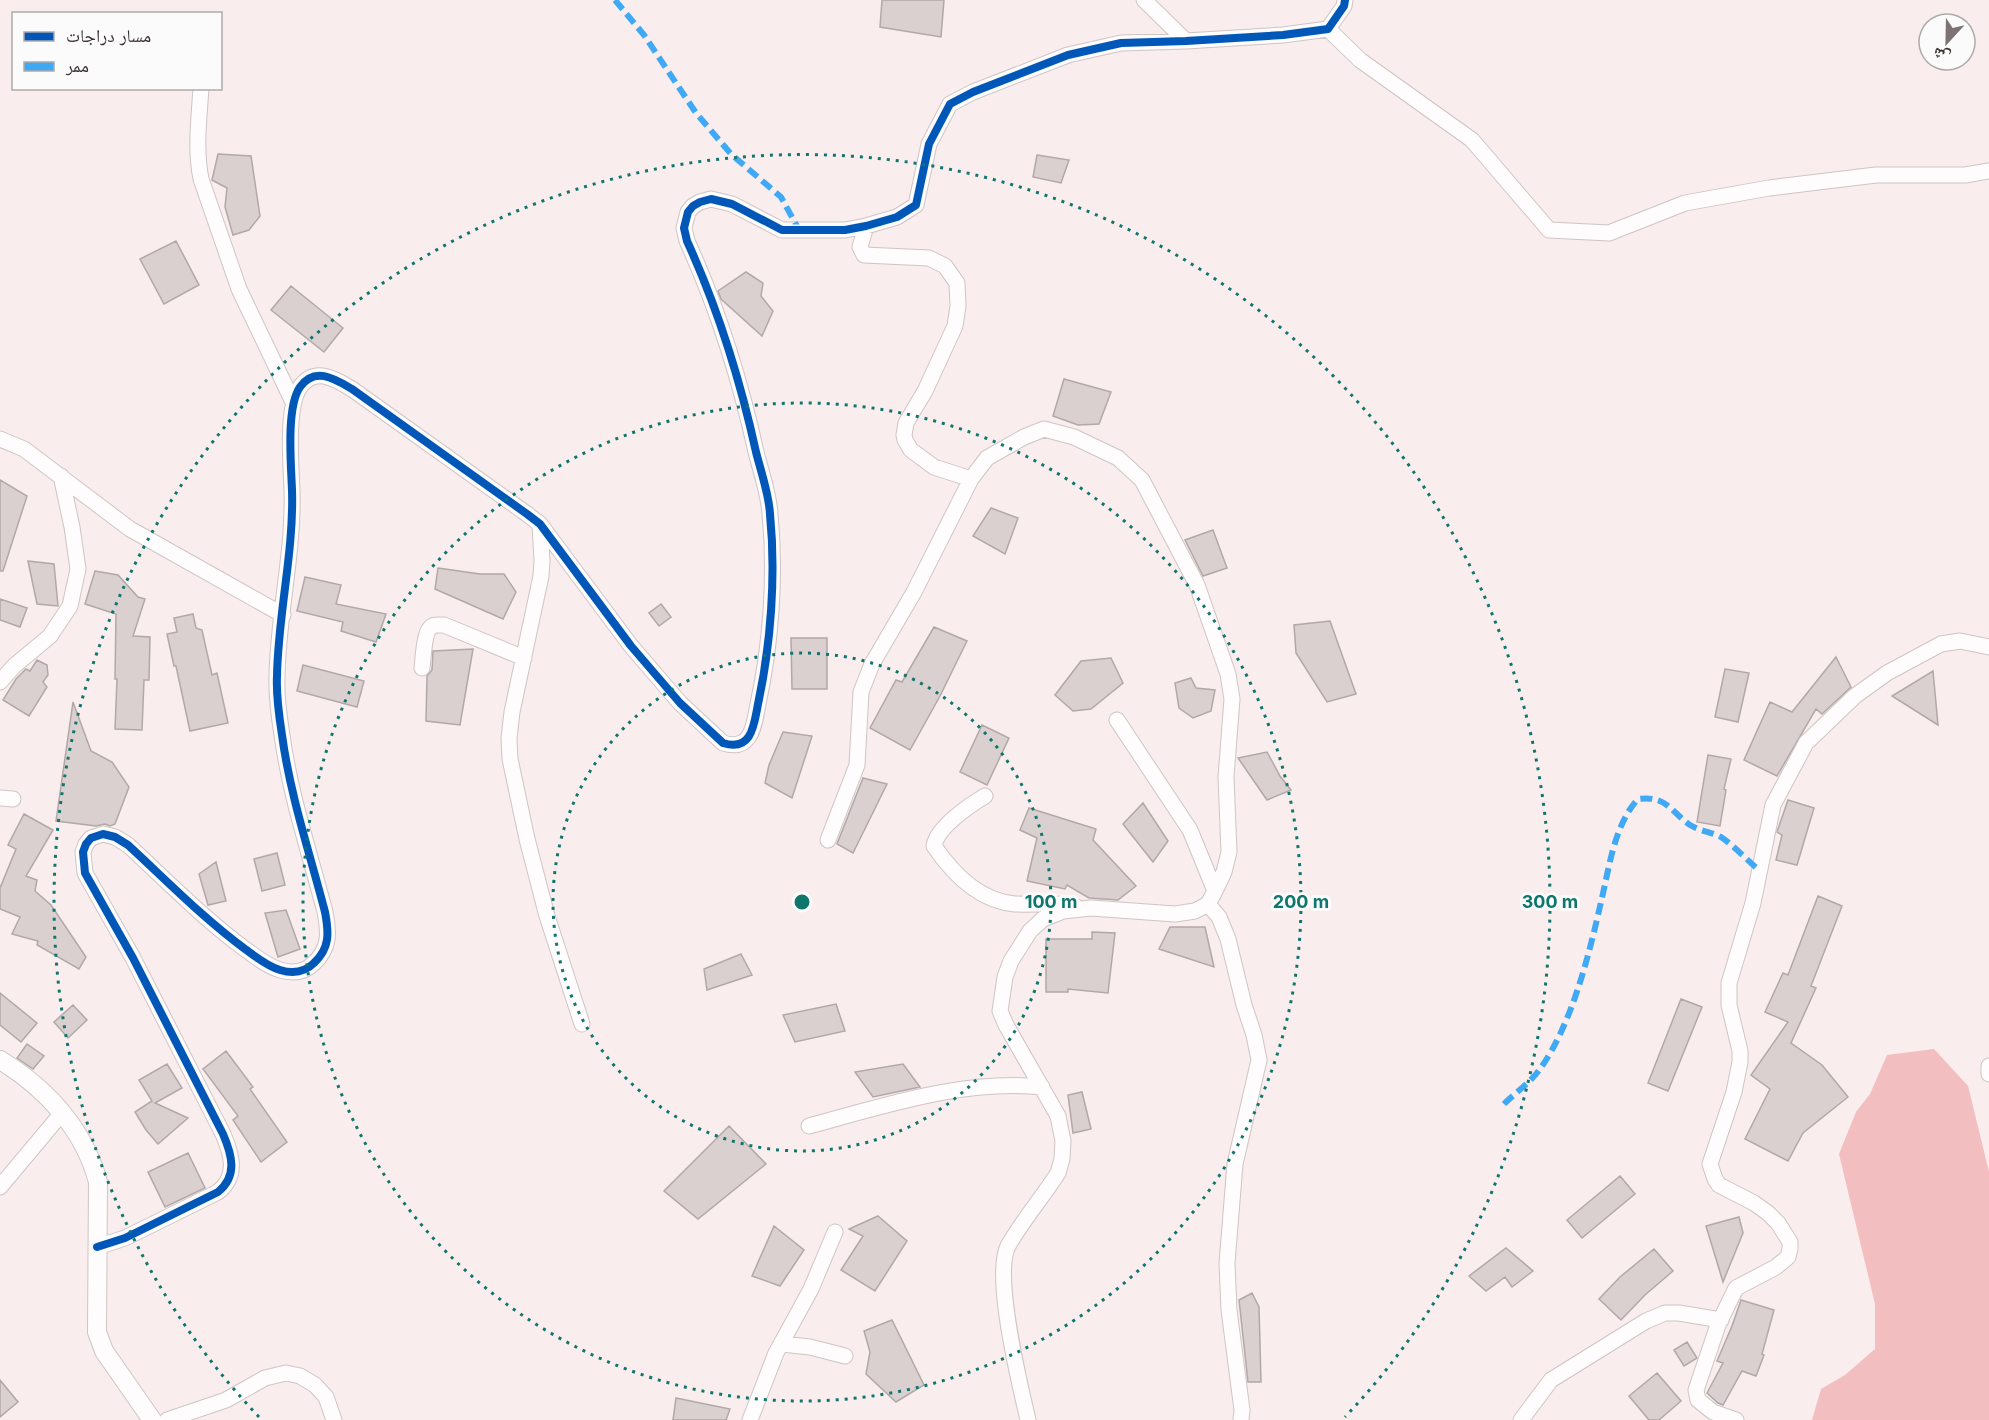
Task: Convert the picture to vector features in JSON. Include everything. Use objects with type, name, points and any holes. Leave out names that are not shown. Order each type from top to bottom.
[{"type":"street","points":[[1144,0],[1186,41]]},
{"type":"street","points":[[97,1247],[125,1238],[218,1192],[225,1186],[232,1161],[223,1134],[107,910],[85,873],[83,852],[86,844],[91,838],[103,834],[128,844],[234,941],[270,966],[294,973],[308,969],[324,953],[327,940],[327,920],[290,781],[282,735],[277,677],[293,522],[291,453],[293,402],[301,386],[307,380],[314,376],[333,377],[508,498],[540,524],[619,631],[680,703],[723,742],[732,746],[742,743],[750,736],[762,686],[772,598],[770,513],[744,398],[721,322],[687,241],[684,228],[688,212],[700,202],[711,199],[732,204],[782,230],[845,230],[897,217],[916,205],[929,144],[950,104],[973,92],[1068,55],[1120,43],[1283,35],[1328,29],[1344,6],[1345,0]]},
{"type":"street","points":[[1328,29],[1360,60],[1472,140],[1549,230],[1609,233],[1685,203],[1769,188],[1876,176],[1965,175],[1989,171]]},
{"type":"street","points":[[201,90],[197,161],[201,179],[238,289],[293,402]]},
{"type":"street","points":[[866,226],[860,247],[864,255],[929,258],[945,266],[957,283],[958,306],[955,326],[925,391],[906,423],[904,435],[911,450],[934,467],[971,479]]},
{"type":"street","points":[[828,840],[857,765],[861,692],[872,664],[914,592],[971,479],[987,458],[1024,437],[1044,429],[1074,437],[1118,458],[1142,480],[1197,585],[1228,674],[1232,699],[1226,777],[1229,852],[1224,872],[1211,897],[1195,911],[1175,914],[995,900],[968,885],[953,871],[934,846],[935,840],[943,830],[968,807],[985,796]]},
{"type":"street","points":[[0,439],[24,449],[130,529],[283,615]]},
{"type":"street","points":[[0,682],[14,666],[50,636],[70,606],[78,569],[61,476]]},
{"type":"street","points":[[540,524],[541,576],[512,712],[509,738],[510,759],[547,916],[582,1024]]},
{"type":"street","points":[[422,668],[427,635],[430,628],[436,624],[444,625],[524,658]]},
{"type":"street","points":[[1736,1420],[1713,1413],[1698,1400],[1696,1390],[1721,1320],[1736,1288],[1776,1268],[1788,1257],[1790,1249],[1790,1242],[1773,1218],[1754,1203],[1719,1185],[1714,1179],[1710,1164],[1734,1092],[1740,1062],[1740,1051],[1729,1005],[1729,983],[1753,903],[1773,805],[1806,743],[1855,696],[1887,673],[1941,644],[1960,641],[1989,647]]},
{"type":"street","points":[[1117,720],[1190,830],[1211,897],[1228,939],[1259,1060],[1235,1164],[1227,1263],[1242,1410],[1241,1420]]},
{"type":"street","points":[[1028,1420],[1009,1329],[1004,1274],[1007,1248],[1058,1173],[1063,1142],[1058,1116],[1000,1011],[1005,977],[1011,961],[1030,931],[1043,919],[1063,911],[1091,908]]},
{"type":"street","points":[[0,1060],[41,1090],[62,1113],[82,1139],[93,1163],[98,1182],[96,1322],[99,1341],[152,1420]]},
{"type":"street","points":[[1989,1066],[1989,1074]]},
{"type":"street","points":[[809,1126],[928,1095],[1009,1085],[1042,1087]]},
{"type":"street","points":[[0,1187],[62,1113]]},
{"type":"street","points":[[750,1420],[782,1344],[835,1232]]},
{"type":"street","points":[[1521,1420],[1551,1380],[1646,1321],[1665,1313],[1721,1320]]},
{"type":"street","points":[[782,1344],[810,1347],[845,1356]]},
{"type":"street","points":[[167,1420],[226,1400],[266,1378],[286,1373],[300,1376],[315,1385],[326,1397],[334,1420]]},
{"type":"shaded area","points":[[1934,1049],[1968,1086],[1989,1172],[1989,1420],[1812,1420],[1821,1389],[1845,1375],[1875,1349],[1875,1304],[1839,1154],[1856,1112],[1870,1094],[1887,1055]]},
{"type":"building","points":[[882,0],[944,0],[941,37],[880,27]]},
{"type":"building","points":[[218,154],[251,156],[260,216],[249,230],[233,235],[225,207],[227,188],[212,180]]},
{"type":"building","points":[[1037,155],[1069,160],[1061,183],[1033,177]]},
{"type":"building","points":[[176,241],[199,285],[164,304],[140,259]]},
{"type":"building","points":[[746,272],[763,283],[761,296],[773,311],[762,336],[721,299],[718,291]]},
{"type":"building","points":[[291,286],[343,328],[324,352],[271,310]]},
{"type":"building","points":[[1064,379],[1111,392],[1099,424],[1078,425],[1053,416]]},
{"type":"building","points":[[0,480],[27,496],[3,571],[0,571]]},
{"type":"building","points":[[991,508],[1018,518],[1005,554],[973,536]]},
{"type":"building","points":[[1213,530],[1227,568],[1203,576],[1185,540]]},
{"type":"building","points":[[28,561],[54,564],[58,606],[37,604]]},
{"type":"building","points":[[438,568],[480,574],[504,574],[516,592],[503,619],[435,589]]},
{"type":"building","points":[[95,571],[118,575],[138,597],[145,599],[133,636],[150,637],[149,680],[144,680],[142,730],[115,729],[116,614],[85,604]]},
{"type":"building","points":[[305,577],[341,585],[336,604],[386,614],[376,642],[341,631],[343,622],[297,611]]},
{"type":"building","points":[[0,599],[27,608],[20,627],[0,620]]},
{"type":"building","points":[[661,604],[671,617],[659,626],[649,613]]},
{"type":"building","points":[[193,614],[196,628],[202,630],[212,675],[217,673],[228,723],[190,731],[167,634],[177,632],[174,618]]},
{"type":"building","points":[[1330,621],[1356,694],[1327,702],[1296,653],[1294,625]]},
{"type":"building","points":[[934,627],[967,641],[910,750],[870,728],[896,680],[902,682]]},
{"type":"building","points":[[791,638],[827,638],[827,689],[792,689]]},
{"type":"building","points":[[473,649],[460,725],[426,721],[427,676],[432,670],[433,651]]},
{"type":"building","points":[[1836,657],[1851,687],[1822,714],[1816,709],[1777,776],[1744,760],[1770,702],[1792,712]]},
{"type":"building","points":[[1111,658],[1123,683],[1091,709],[1073,711],[1055,695],[1081,661]]},
{"type":"building","points":[[37,660],[47,665],[48,675],[43,682],[47,687],[29,716],[3,700],[16,679],[26,669],[30,671]]},
{"type":"building","points":[[303,665],[364,681],[357,707],[297,691]]},
{"type":"building","points":[[1725,669],[1749,673],[1738,722],[1715,717]]},
{"type":"building","points":[[1933,671],[1938,725],[1892,696]]},
{"type":"building","points":[[1191,678],[1196,688],[1215,690],[1211,711],[1193,718],[1179,708],[1175,683]]},
{"type":"building","points":[[73,702],[91,751],[112,762],[129,787],[115,824],[110,826],[56,821]]},
{"type":"building","points":[[982,725],[1009,738],[987,785],[960,772]]},
{"type":"building","points":[[783,732],[812,736],[792,798],[765,783],[769,765]]},
{"type":"building","points":[[1267,752],[1280,776],[1291,790],[1267,800],[1238,758]]},
{"type":"building","points":[[1708,755],[1731,759],[1724,789],[1726,790],[1720,826],[1697,822]]},
{"type":"building","points":[[863,778],[887,784],[853,853],[837,844]]},
{"type":"building","points":[[1788,800],[1814,808],[1797,865],[1776,860],[1782,835],[1777,832]]},
{"type":"building","points":[[1143,803],[1168,841],[1153,862],[1123,824]]},
{"type":"building","points":[[1029,808],[1096,829],[1093,840],[1136,886],[1118,900],[1089,898],[1067,885],[1065,889],[1027,881],[1037,838],[1020,830]]},
{"type":"building","points":[[24,814],[53,830],[26,876],[37,880],[35,891],[51,905],[86,957],[79,969],[37,945],[38,941],[12,934],[20,917],[0,909],[0,888],[16,849],[8,845]]},
{"type":"building","points":[[277,853],[285,885],[262,891],[254,859]]},
{"type":"building","points":[[216,862],[226,901],[208,905],[199,874]]},
{"type":"building","points":[[1818,896],[1842,906],[1811,986],[1816,988],[1791,1043],[1822,1065],[1848,1097],[1803,1133],[1788,1161],[1745,1139],[1770,1089],[1751,1075],[1788,1022],[1765,1012],[1783,973],[1788,975]]},
{"type":"building","points":[[286,910],[300,949],[278,957],[265,913]]},
{"type":"building","points":[[1170,927],[1205,927],[1214,967],[1159,949]]},
{"type":"building","points":[[1092,932],[1115,933],[1108,993],[1068,989],[1068,992],[1046,992],[1046,939],[1092,939]]},
{"type":"building","points":[[741,954],[752,975],[707,990],[704,969]]},
{"type":"building","points":[[0,993],[37,1023],[21,1042],[0,1025]]},
{"type":"building","points":[[1681,999],[1702,1007],[1668,1091],[1648,1083]]},
{"type":"building","points":[[836,1004],[845,1031],[795,1042],[783,1015]]},
{"type":"building","points":[[73,1005],[87,1020],[68,1038],[54,1022]]},
{"type":"building","points":[[27,1044],[44,1056],[33,1069],[17,1058]]},
{"type":"building","points":[[226,1051],[253,1087],[250,1089],[287,1142],[261,1162],[233,1120],[238,1116],[203,1069]]},
{"type":"building","points":[[167,1064],[182,1088],[155,1103],[188,1118],[158,1144],[135,1112],[152,1101],[139,1080]]},
{"type":"building","points":[[903,1064],[920,1087],[873,1097],[855,1072]]},
{"type":"building","points":[[1082,1092],[1091,1129],[1073,1133],[1068,1095]]},
{"type":"building","points":[[729,1126],[766,1164],[698,1219],[664,1191]]},
{"type":"building","points":[[188,1153],[205,1188],[165,1207],[148,1172]]},
{"type":"building","points":[[1620,1176],[1635,1194],[1582,1238],[1567,1220]]},
{"type":"building","points":[[878,1216],[907,1241],[875,1291],[841,1270],[863,1236],[849,1229]]},
{"type":"building","points":[[1739,1217],[1743,1233],[1723,1282],[1706,1226]]},
{"type":"building","points":[[774,1226],[804,1250],[780,1286],[752,1276]]},
{"type":"building","points":[[1506,1248],[1533,1271],[1512,1287],[1505,1277],[1486,1291],[1469,1276]]},
{"type":"building","points":[[1654,1249],[1673,1271],[1621,1320],[1599,1299],[1620,1277]]},
{"type":"building","points":[[1252,1293],[1259,1307],[1261,1382],[1248,1382],[1239,1300]]},
{"type":"building","points":[[1741,1300],[1774,1310],[1762,1354],[1764,1355],[1756,1376],[1742,1371],[1723,1405],[1707,1393],[1723,1363],[1717,1361]]},
{"type":"building","points":[[892,1320],[924,1385],[896,1402],[866,1374],[870,1352],[864,1331]]},
{"type":"building","points":[[1687,1342],[1697,1358],[1684,1366],[1674,1350]]},
{"type":"building","points":[[1657,1373],[1681,1401],[1659,1420],[1649,1420],[1629,1396]]},
{"type":"building","points":[[0,1380],[18,1402],[0,1417]]},
{"type":"building","points":[[676,1398],[730,1409],[726,1420],[673,1420]]},
{"type":"marked path","points":[[615,0],[644,35],[696,113],[731,154],[781,197],[799,230]]},
{"type":"marked path","points":[[1504,1104],[1536,1074],[1561,1031],[1585,966],[1618,834],[1623,821],[1638,799],[1648,798],[1662,802],[1690,825],[1721,837],[1760,871]]},
{"type":"cycle path","points":[[97,1247],[125,1238],[218,1192],[231,1172],[231,1157],[223,1134],[133,958],[85,873],[83,852],[86,844],[91,838],[103,834],[115,837],[128,845],[214,925],[253,955],[275,968],[294,972],[303,970],[314,963],[326,946],[325,912],[290,780],[277,691],[280,630],[291,536],[291,422],[296,396],[306,381],[312,377],[325,376],[352,389],[540,524],[631,646],[680,703],[723,743],[740,744],[746,740],[753,728],[766,658],[772,585],[772,537],[769,506],[743,398],[727,345],[709,292],[687,241],[684,228],[688,212],[700,202],[711,199],[732,204],[782,230],[845,230],[897,217],[916,205],[929,144],[950,104],[973,92],[1068,55],[1121,43],[1283,35],[1328,29],[1344,6],[1345,0]]}]
